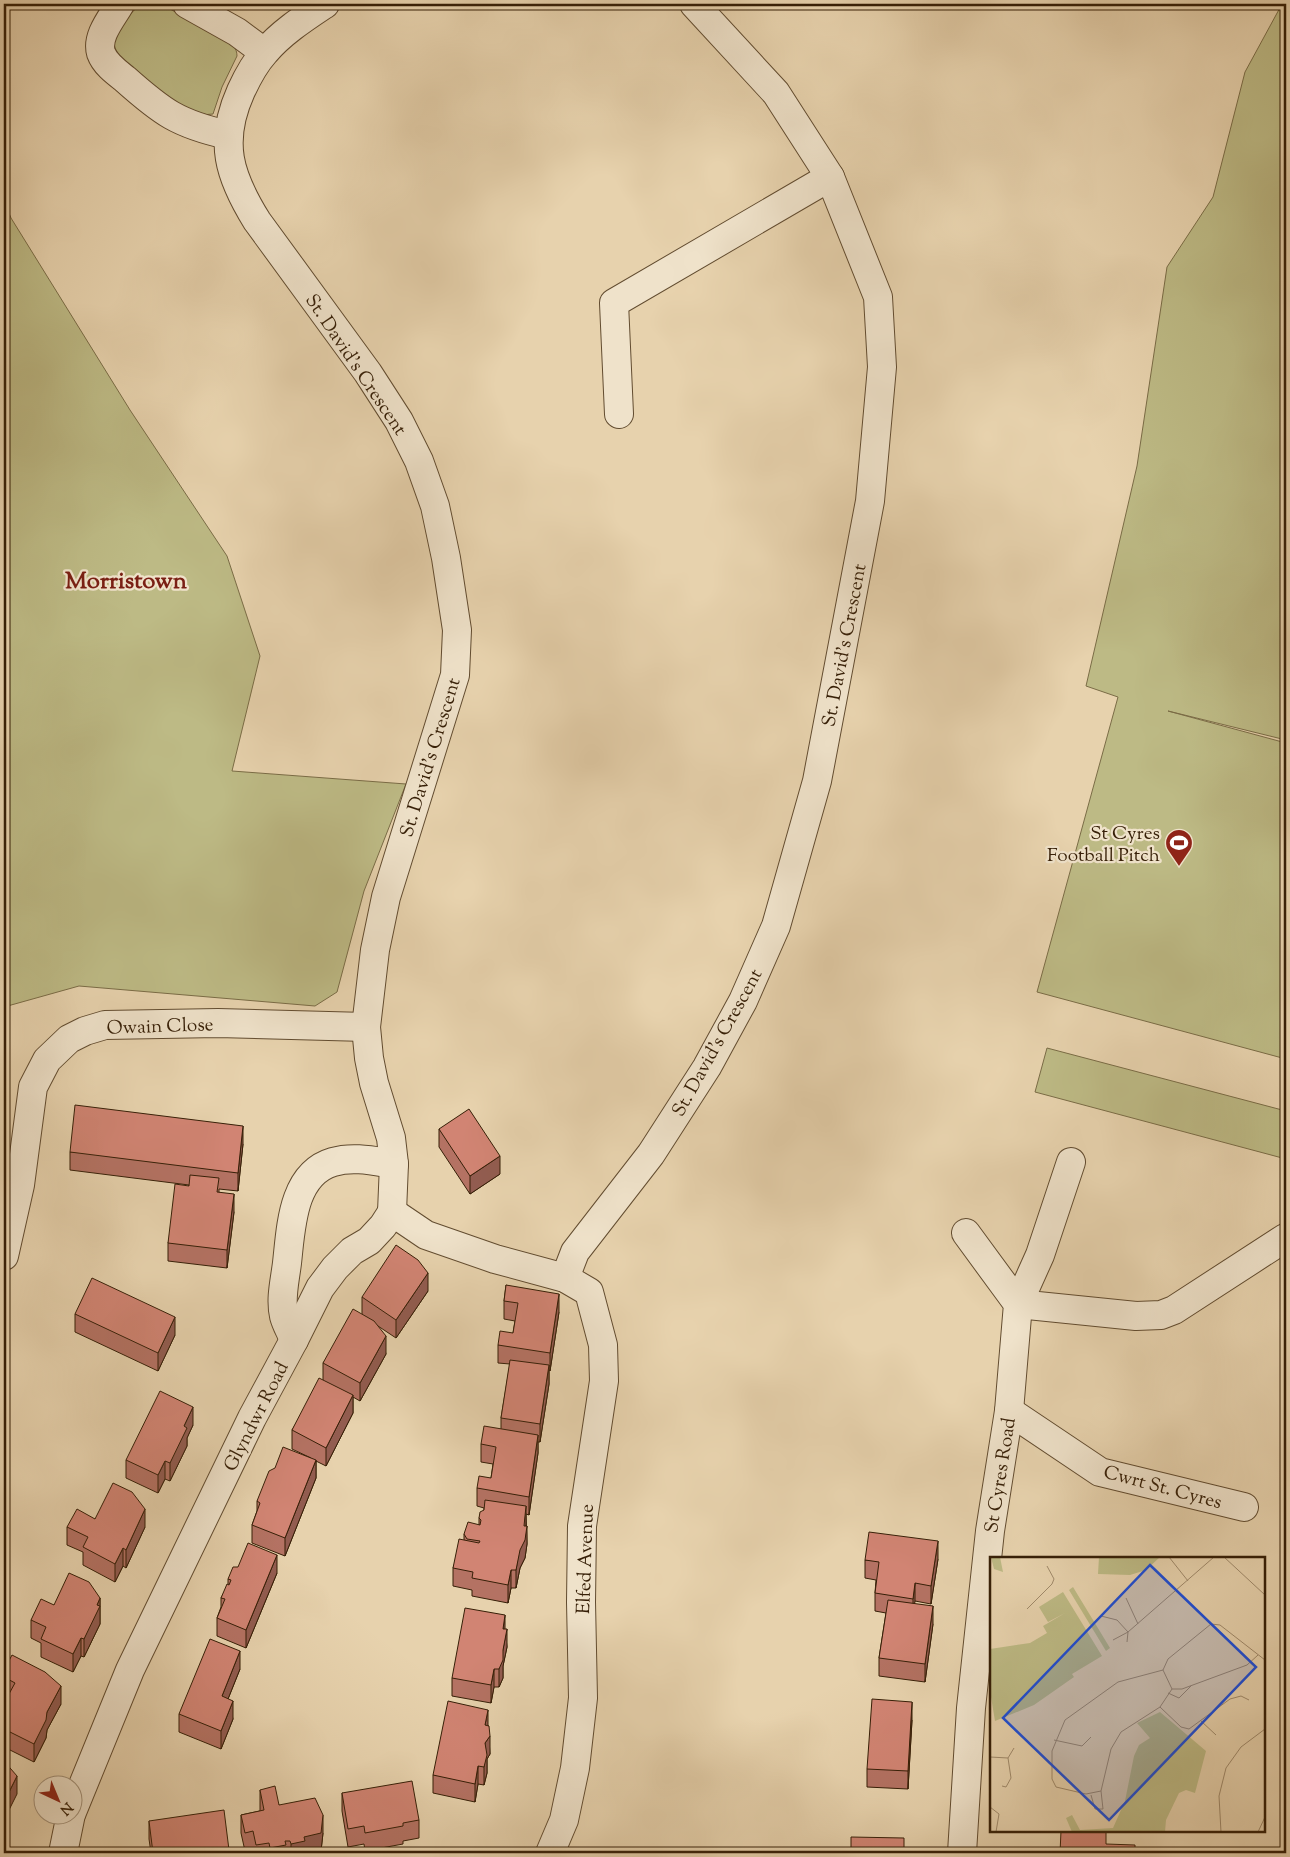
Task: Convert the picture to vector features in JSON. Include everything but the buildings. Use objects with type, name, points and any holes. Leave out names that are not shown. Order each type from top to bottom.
[{"type":"street","points":[[120,4],[101,38],[101,53],[109,65],[148,99],[176,119],[206,130],[228,135]]},
{"type":"street","points":[[187,4],[237,32],[264,52]]},
{"type":"street","name":"St. David's Crescent","points":[[324,4],[297,23],[264,52],[246,80],[234,108],[228,135],[230,160],[237,184],[257,221],[368,373],[399,421],[419,461],[435,506],[446,558],[457,630],[455,675],[386,897],[375,950],[366,1027],[374,1084],[391,1138],[394,1164],[392,1212]]},
{"type":"street","name":"St. David's Crescent","points":[[565,1278],[575,1252],[652,1154],[707,1067],[743,1001],[776,926],[817,782],[870,501],[882,367],[878,297],[830,177],[776,93],[694,4]]},
{"type":"street","points":[[619,414],[614,303],[830,177]]},
{"type":"street","name":"Owain Close","points":[[4,1256],[12,1185],[33,1088],[47,1060],[69,1039],[85,1031],[105,1025],[190,1023],[366,1027]]},
{"type":"street","points":[[294,1340],[284,1316],[282,1300],[293,1214],[299,1195],[306,1183],[317,1171],[332,1162],[348,1159],[394,1164]]},
{"type":"street","name":"St Cyres Road","points":[[962,1853],[971,1708],[990,1531],[1009,1411],[1018,1304],[1040,1255],[1071,1162]]},
{"type":"street","points":[[392,1212],[426,1235],[495,1259],[565,1278]]},
{"type":"street","name":"Glyndwr Road","points":[[82,1788],[130,1670],[252,1418],[320,1288],[335,1268],[352,1251],[374,1236],[392,1212]]},
{"type":"street","points":[[966,1233],[1018,1304],[1136,1316],[1161,1315],[1174,1310],[1285,1238]]},
{"type":"street","name":"Elfed Avenue","points":[[550,1853],[564,1820],[575,1768],[583,1698],[582,1526],[604,1381],[602,1345],[589,1292],[565,1278]]},
{"type":"street","name":"Cwrt St. Cyres","points":[[1009,1411],[1100,1472],[1244,1507]]},
{"type":"street","name":"Glyndwr Road","points":[[63,1853],[70,1824]]},
{"type":"shaded area","points":[[142,4],[161,4],[226,40],[235,48],[237,56],[222,87],[213,114],[200,114],[174,104],[149,84],[119,55],[115,48],[115,40],[122,25],[138,6]]},
{"type":"shaded area","points":[[1282,4],[1286,4],[1286,740],[1168,711],[1286,743],[1286,1059],[1037,992],[1118,697],[1086,686],[1137,466],[1167,267],[1213,197],[1245,72]]},
{"type":"shaded area","points":[[4,201],[11,218],[130,410],[227,556],[260,656],[232,771],[406,784],[364,891],[337,992],[315,1006],[79,986],[4,1007]]},
{"type":"shaded area","points":[[1047,1048],[1286,1111],[1286,1159],[1035,1092]]},
{"type":"place","name":"St Cyres Football Pitch","points":[[1179,867]]},
{"type":"district","name":"Morristown","points":[[126,580]]}]
